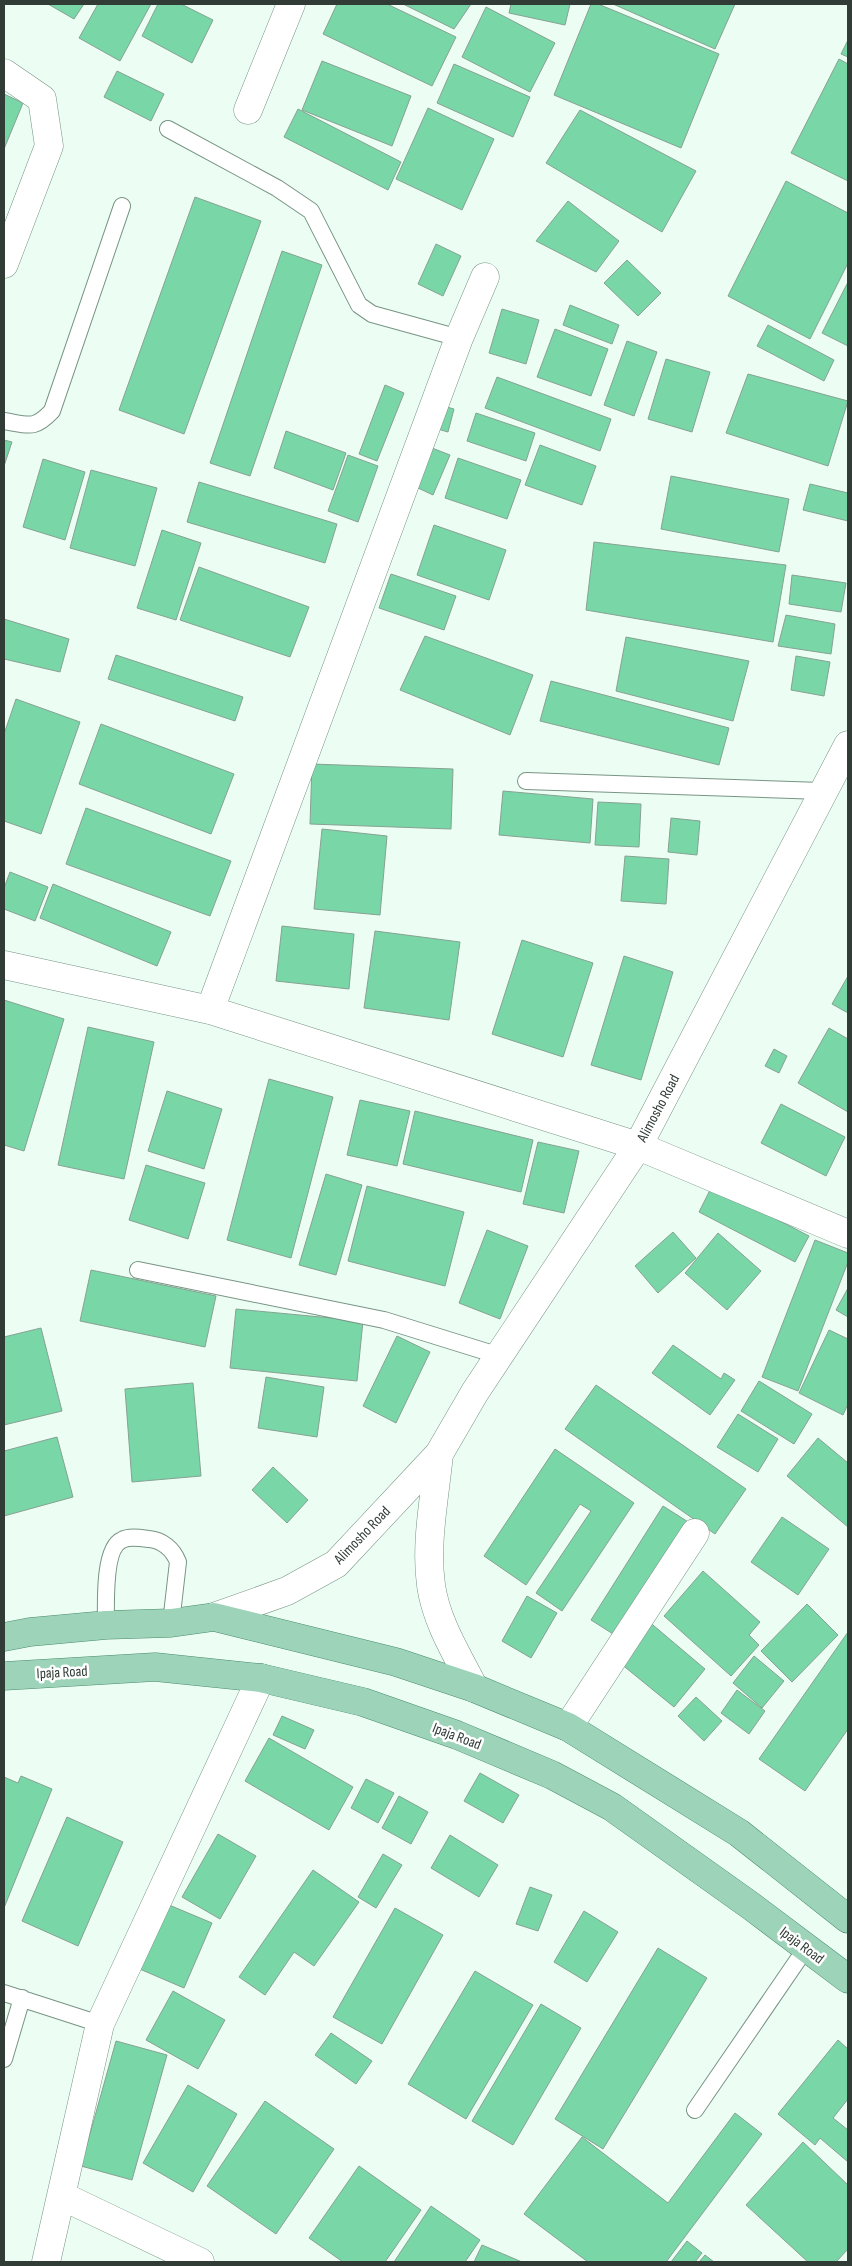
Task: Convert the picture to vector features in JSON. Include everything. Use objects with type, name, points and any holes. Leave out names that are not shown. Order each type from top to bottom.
[{"type":"main road","points":[[4,1638],[30,1632],[106,1625],[171,1623],[214,1617],[396,1662],[474,1688],[568,1727],[739,1833],[848,1919]]},
{"type":"main road","name":"Ipaja Road","points":[[4,1676],[155,1667],[261,1678],[363,1702],[457,1735],[552,1775],[612,1807],[848,1980]]},
{"type":"street","points":[[248,110],[291,4]]},
{"type":"street","points":[[4,73],[42,98],[49,146],[4,264]]},
{"type":"street","points":[[210,1010],[459,338],[485,277]]},
{"type":"street","name":"Alimosho Road","points":[[214,1617],[287,1591],[336,1564],[439,1454],[500,1356],[638,1146],[822,791],[848,745]]},
{"type":"street","points":[[4,965],[210,1010],[638,1146],[848,1234]]},
{"type":"street","name":"Alimosho Road","points":[[439,1454],[431,1541],[431,1585],[440,1620],[474,1688]]},
{"type":"street","points":[[568,1727],[695,1533]]},
{"type":"street","points":[[46,2262],[100,2024],[261,1678]]},
{"type":"street","points":[[62,2196],[200,2262]]},
{"type":"lane","points":[[168,129],[277,188],[311,211],[359,305],[372,314],[459,338]]},
{"type":"lane","points":[[4,421],[29,425],[40,423],[52,411],[122,206]]},
{"type":"lane","points":[[526,781],[822,791]]},
{"type":"lane","points":[[138,1270],[384,1320],[500,1356]]},
{"type":"lane","points":[[106,1625],[111,1552],[122,1539],[129,1538],[152,1539],[170,1548],[175,1555],[178,1562],[171,1623]]},
{"type":"lane","points":[[696,2110],[806,1948]]},
{"type":"lane","points":[[4,1993],[100,2024]]},
{"type":"lane","points":[[4,2059],[22,1998]]},
{"type":"building","points":[[48,4],[84,4],[74,19]]},
{"type":"building","points":[[98,4],[151,4],[120,61],[79,38]]},
{"type":"building","points":[[158,4],[181,4],[213,20],[192,63],[142,36]]},
{"type":"building","points":[[337,4],[387,4],[456,37],[432,86],[323,34]]},
{"type":"building","points":[[403,4],[471,4],[454,29]]},
{"type":"building","points":[[511,4],[570,4],[565,25],[509,13]]},
{"type":"building","points":[[591,4],[598,4],[719,54],[681,148],[554,95]]},
{"type":"building","points":[[613,4],[735,4],[715,49]]},
{"type":"building","points":[[486,7],[555,43],[530,92],[462,57]]},
{"type":"building","points":[[848,40],[848,57],[841,54]]},
{"type":"building","points":[[839,59],[848,64],[848,181],[791,153]]},
{"type":"building","points":[[322,61],[411,96],[392,146],[302,110]]},
{"type":"building","points":[[454,64],[530,97],[513,137],[437,103]]},
{"type":"building","points":[[117,71],[164,94],[151,121],[104,97]]},
{"type":"building","points":[[4,94],[23,103],[4,149]]},
{"type":"building","points":[[428,108],[494,139],[462,210],[396,179]]},
{"type":"building","points":[[298,109],[401,162],[388,190],[284,137]]},
{"type":"building","points":[[580,110],[696,171],[662,232],[546,163]]},
{"type":"building","points":[[786,181],[848,213],[848,263],[810,339],[728,296]]},
{"type":"building","points":[[195,197],[261,221],[184,434],[119,410]]},
{"type":"building","points":[[568,201],[619,241],[596,272],[536,241]]},
{"type":"building","points":[[436,244],[461,256],[443,296],[418,284]]},
{"type":"building","points":[[282,251],[322,265],[250,476],[210,463]]},
{"type":"building","points":[[627,260],[661,293],[638,316],[604,283]]},
{"type":"building","points":[[848,282],[848,346],[822,333]]},
{"type":"building","points":[[570,305],[619,325],[612,344],[563,325]]},
{"type":"building","points":[[502,309],[539,320],[526,364],[489,353]]},
{"type":"building","points":[[768,325],[834,360],[824,381],[757,346]]},
{"type":"building","points":[[555,329],[608,349],[591,396],[537,377]]},
{"type":"building","points":[[627,341],[657,352],[634,416],[604,405]]},
{"type":"building","points":[[666,359],[710,372],[692,432],[648,419]]},
{"type":"building","points":[[748,374],[848,401],[828,466],[726,433]]},
{"type":"building","points":[[497,377],[611,419],[600,451],[485,408]]},
{"type":"building","points":[[385,385],[404,393],[377,461],[359,454]]},
{"type":"building","points":[[440,405],[454,409],[448,432],[434,428]]},
{"type":"building","points":[[476,413],[535,433],[526,461],[467,441]]},
{"type":"building","points":[[286,431],[346,453],[333,490],[274,468]]},
{"type":"building","points":[[4,440],[12,442],[4,466]]},
{"type":"building","points":[[540,445],[596,466],[582,505],[525,485]]},
{"type":"building","points":[[432,448],[450,455],[433,495],[416,487]]},
{"type":"building","points":[[348,455],[378,466],[358,522],[328,511]]},
{"type":"building","points":[[458,458],[521,480],[507,519],[445,498]]},
{"type":"building","points":[[43,459],[85,472],[65,540],[23,527]]},
{"type":"building","points":[[91,470],[157,488],[135,566],[70,548]]},
{"type":"building","points":[[671,476],[789,499],[779,552],[661,529]]},
{"type":"building","points":[[199,482],[337,524],[325,563],[187,522]]},
{"type":"building","points":[[810,484],[848,493],[848,521],[803,510]]},
{"type":"building","points":[[434,525],[506,550],[489,600],[417,575]]},
{"type":"building","points":[[162,530],[201,543],[176,620],[137,608]]},
{"type":"building","points":[[594,542],[786,565],[773,642],[586,610]]},
{"type":"building","points":[[199,567],[309,607],[290,657],[180,620]]},
{"type":"building","points":[[391,574],[456,596],[444,630],[379,608]]},
{"type":"building","points":[[792,575],[846,583],[841,612],[789,604]]},
{"type":"building","points":[[786,615],[835,624],[831,654],[778,646]]},
{"type":"building","points":[[4,619],[69,639],[60,672],[4,659]]},
{"type":"building","points":[[425,636],[533,675],[510,735],[400,690]]},
{"type":"building","points":[[626,637],[749,661],[733,721],[616,691]]},
{"type":"building","points":[[116,655],[243,697],[235,721],[108,679]]},
{"type":"building","points":[[796,656],[830,662],[824,696],[791,690]]},
{"type":"building","points":[[551,681],[729,728],[719,765],[540,721]]},
{"type":"building","points":[[16,699],[80,722],[41,834],[4,821],[4,734]]},
{"type":"building","points":[[101,724],[234,774],[211,834],[79,784]]},
{"type":"building","points":[[312,764],[453,769],[451,829],[310,824]]},
{"type":"building","points":[[503,791],[593,799],[590,843],[499,835]]},
{"type":"building","points":[[598,802],[641,804],[639,847],[595,845]]},
{"type":"building","points":[[86,808],[231,861],[210,916],[66,864]]},
{"type":"building","points":[[671,818],[700,821],[697,855],[668,852]]},
{"type":"building","points":[[322,829],[387,836],[380,915],[314,909]]},
{"type":"building","points":[[625,856],[669,859],[666,904],[621,901]]},
{"type":"building","points":[[10,872],[48,887],[35,921],[4,909],[4,888]]},
{"type":"building","points":[[53,884],[171,932],[157,966],[40,918]]},
{"type":"building","points":[[282,926],[354,934],[349,989],[276,981]]},
{"type":"building","points":[[375,931],[460,942],[449,1020],[364,1008]]},
{"type":"building","points":[[522,940],[593,963],[563,1057],[492,1034]]},
{"type":"building","points":[[624,956],[673,972],[641,1080],[591,1065]]},
{"type":"building","points":[[848,976],[848,1013],[832,1004]]},
{"type":"building","points":[[4,1000],[64,1019],[24,1151],[4,1145]]},
{"type":"building","points":[[88,1027],[154,1042],[124,1179],[58,1165]]},
{"type":"building","points":[[829,1028],[848,1039],[848,1112],[798,1083]]},
{"type":"building","points":[[774,1049],[787,1056],[779,1073],[765,1066]]},
{"type":"building","points":[[269,1079],[333,1097],[291,1258],[227,1240]]},
{"type":"building","points":[[167,1091],[222,1109],[204,1169],[148,1151]]},
{"type":"building","points":[[360,1100],[410,1111],[397,1166],[347,1155]]},
{"type":"building","points":[[781,1104],[845,1137],[826,1176],[761,1143]]},
{"type":"building","points":[[415,1111],[533,1140],[521,1192],[403,1164]]},
{"type":"building","points":[[538,1142],[579,1151],[564,1213],[523,1204]]},
{"type":"building","points":[[146,1165],[205,1183],[188,1239],[129,1220]]},
{"type":"building","points":[[326,1174],[362,1185],[336,1275],[299,1265]]},
{"type":"building","points":[[367,1186],[464,1212],[445,1286],[348,1261]]},
{"type":"building","points":[[712,1186],[809,1236],[795,1262],[699,1212]]},
{"type":"building","points":[[487,1230],[528,1246],[500,1319],[459,1303]]},
{"type":"building","points":[[673,1232],[696,1258],[658,1293],[635,1266]]},
{"type":"building","points":[[718,1233],[761,1271],[727,1310],[685,1273]]},
{"type":"building","points":[[815,1240],[848,1253],[848,1262],[798,1391],[762,1377]]},
{"type":"building","points":[[91,1270],[216,1296],[205,1347],[80,1321]]},
{"type":"building","points":[[848,1288],[848,1317],[836,1310]]},
{"type":"building","points":[[236,1309],[363,1321],[357,1381],[230,1368]]},
{"type":"building","points":[[41,1328],[62,1411],[4,1425],[4,1337]]},
{"type":"building","points":[[829,1330],[848,1339],[848,1404],[843,1415],[799,1393]]},
{"type":"building","points":[[397,1336],[430,1352],[396,1423],[363,1406]]},
{"type":"building","points":[[673,1345],[721,1379],[724,1373],[735,1380],[710,1415],[652,1373]]},
{"type":"building","points":[[266,1377],[324,1387],[317,1437],[258,1428]]},
{"type":"building","points":[[759,1381],[812,1414],[794,1444],[741,1411]]},
{"type":"building","points":[[193,1383],[201,1476],[132,1482],[125,1389]]},
{"type":"building","points":[[596,1385],[746,1489],[715,1534],[565,1429]]},
{"type":"building","points":[[738,1414],[778,1439],[758,1472],[717,1447]]},
{"type":"building","points":[[57,1437],[73,1497],[4,1516],[4,1451]]},
{"type":"building","points":[[818,1438],[848,1463],[848,1527],[787,1476]]},
{"type":"building","points":[[555,1449],[634,1503],[562,1611],[536,1593],[591,1511],[580,1504],[526,1585],[484,1556]]},
{"type":"building","points":[[273,1467],[308,1500],[287,1523],[252,1490]]},
{"type":"building","points":[[663,1506],[693,1525],[621,1639],[591,1620]]},
{"type":"building","points":[[782,1517],[829,1549],[798,1595],[751,1562]]},
{"type":"building","points":[[703,1571],[760,1622],[749,1635],[759,1645],[731,1676],[664,1616]]},
{"type":"building","points":[[527,1596],[557,1613],[531,1658],[502,1641]]},
{"type":"building","points":[[807,1604],[838,1635],[792,1682],[761,1651]]},
{"type":"building","points":[[647,1620],[705,1669],[674,1707],[615,1659]]},
{"type":"building","points":[[848,1632],[848,1729],[805,1791],[759,1759]]},
{"type":"building","points":[[754,1656],[784,1681],[762,1708],[733,1683]]},
{"type":"building","points":[[737,1690],[765,1711],[749,1734],[721,1713]]},
{"type":"building","points":[[696,1697],[722,1721],[704,1741],[678,1716]]},
{"type":"building","points":[[282,1716],[314,1730],[305,1749],[273,1735]]},
{"type":"building","points":[[269,1738],[353,1787],[329,1830],[245,1781]]},
{"type":"building","points":[[480,1773],[519,1795],[503,1823],[464,1801]]},
{"type":"building","points":[[21,1776],[52,1789],[4,1908],[4,1777],[18,1783]]},
{"type":"building","points":[[366,1779],[394,1793],[378,1823],[351,1808]]},
{"type":"building","points":[[399,1796],[428,1812],[411,1844],[382,1828]]},
{"type":"building","points":[[67,1817],[123,1842],[78,1946],[22,1921]]},
{"type":"building","points":[[218,1834],[256,1856],[220,1919],[182,1897]]},
{"type":"building","points":[[450,1835],[498,1865],[479,1897],[431,1868]]},
{"type":"building","points":[[383,1854],[402,1865],[376,1908],[358,1897]]},
{"type":"building","points":[[313,1870],[359,1902],[314,1966],[294,1952],[265,1995],[239,1977]]},
{"type":"building","points":[[530,1887],[552,1895],[538,1931],[516,1924]]},
{"type":"building","points":[[162,1902],[212,1923],[184,1988],[135,1967]]},
{"type":"building","points":[[395,1908],[443,1935],[382,2044],[333,2017]]},
{"type":"building","points":[[584,1911],[618,1932],[587,1982],[554,1962]]},
{"type":"building","points":[[658,1948],[707,1978],[603,2149],[555,2119]]},
{"type":"building","points":[[475,1971],[533,2005],[466,2119],[408,2084]]},
{"type":"building","points":[[173,1991],[225,2020],[198,2069],[146,2040]]},
{"type":"building","points":[[541,2004],[581,2028],[513,2145],[472,2121]]},
{"type":"building","points":[[331,2033],[372,2061],[356,2084],[315,2055]]},
{"type":"building","points":[[838,2040],[848,2049],[848,2099],[833,2118],[848,2130],[848,2162],[820,2138],[815,2145],[778,2114]]},
{"type":"building","points":[[116,2041],[167,2055],[132,2180],[81,2166]]},
{"type":"building","points":[[188,2085],[237,2114],[193,2192],[143,2163]]},
{"type":"building","points":[[265,2101],[334,2149],[276,2234],[207,2186]]},
{"type":"building","points":[[735,2113],[762,2134],[666,2262],[588,2262],[524,2214],[582,2137],[668,2203]]},
{"type":"building","points":[[803,2142],[848,2185],[848,2249],[836,2262],[808,2262],[746,2205]]},
{"type":"building","points":[[359,2166],[421,2210],[385,2262],[343,2262],[309,2238]]},
{"type":"building","points":[[431,2206],[480,2240],[465,2262],[394,2262]]},
{"type":"building","points":[[687,2241],[702,2253],[695,2262],[671,2262]]},
{"type":"building","points":[[482,2245],[522,2262],[474,2262]]},
{"type":"building","points":[[705,2255],[714,2262],[699,2262]]}]
